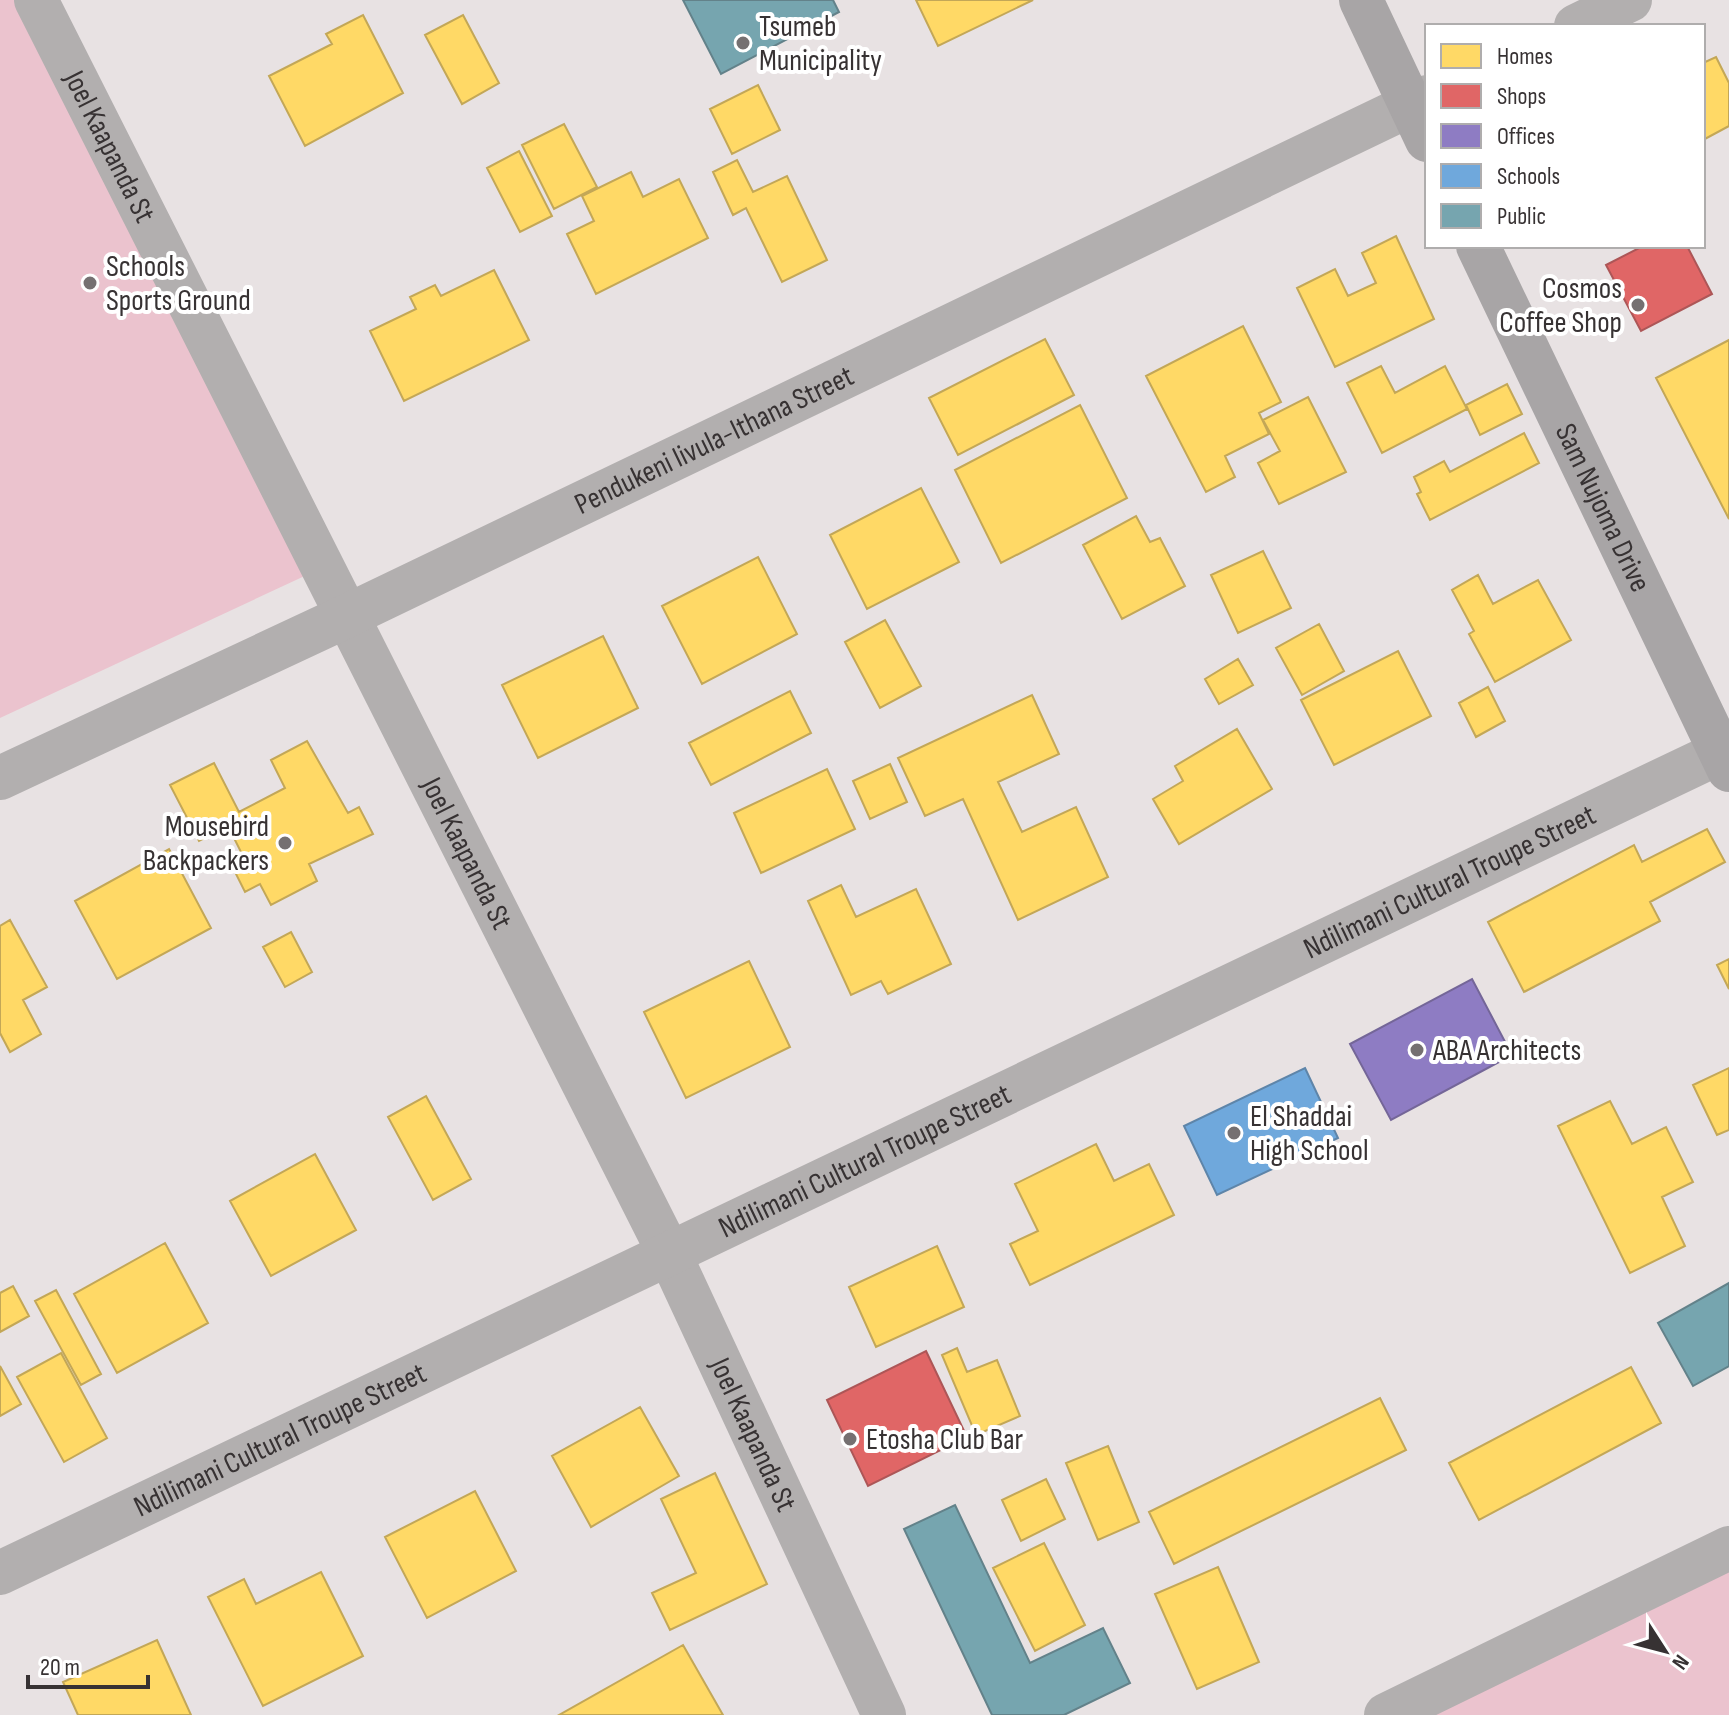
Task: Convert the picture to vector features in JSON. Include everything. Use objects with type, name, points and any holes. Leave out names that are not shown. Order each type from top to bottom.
[{"type":"street","name":"Joel Kaapanda St","points":[[36,0],[670,1255],[884,1715]]},
{"type":"street","points":[[1361,0],[1421,114]]},
{"type":"street","points":[[1580,24],[1630,0]]},
{"type":"street","name":"Pendukeni Iivula-Ithana Street","points":[[0,778],[1421,114]]},
{"type":"street","name":"Sam Nujoma Drive","points":[[1479,248],[1726,757]]},
{"type":"street","name":"Ndilimani Cultural Troupe Street","points":[[0,1573],[1726,757]]},
{"type":"street","points":[[1386,1715],[1729,1548]]},
{"type":"shaded area","name":"Schools Sports Ground","points":[[0,0],[36,0],[324,567],[0,718]]},
{"type":"shaded area","points":[[1729,1541],[1729,1715],[1368,1715]]},
{"type":"building: Homes","points":[[916,0],[1033,0],[938,46]]},
{"type":"building: Homes","points":[[363,15],[403,93],[305,146],[269,76],[332,44],[326,34]]},
{"type":"building: Homes","points":[[463,15],[499,83],[462,104],[425,35]]},
{"type":"building: Homes","points":[[1716,57],[1729,83],[1729,126],[1705,139],[1705,62]]},
{"type":"building: Homes","points":[[758,85],[780,130],[732,154],[710,109]]},
{"type":"building: Homes","points":[[564,124],[597,187],[554,209],[522,145]]},
{"type":"building: Homes","points":[[519,151],[552,216],[520,232],[487,168]]},
{"type":"building: Homes","points":[[737,160],[753,192],[787,176],[827,260],[782,282],[746,208],[733,215],[713,172]]},
{"type":"building: Homes","points":[[631,172],[643,197],[679,179],[708,238],[596,294],[567,234],[594,221],[582,196]]},
{"type":"building: Homes","points":[[1396,236],[1434,319],[1335,367],[1297,288],[1335,269],[1348,296],[1376,283],[1362,253]]},
{"type":"building: Homes","points":[[494,270],[529,340],[404,401],[370,331],[416,309],[410,297],[435,285],[441,296]]},
{"type":"building: Homes","points":[[1243,326],[1281,402],[1259,413],[1269,434],[1225,456],[1235,477],[1206,492],[1146,376]]},
{"type":"building: Homes","points":[[1045,339],[1074,395],[958,455],[929,398]]},
{"type":"building: Homes","points":[[1729,340],[1729,519],[1656,378]]},
{"type":"building: Homes","points":[[1381,366],[1395,393],[1445,366],[1467,409],[1382,453],[1347,383]]},
{"type":"building: Homes","points":[[1507,384],[1522,414],[1480,435],[1466,405]]},
{"type":"building: Homes","points":[[1308,397],[1346,472],[1279,504],[1258,463],[1280,451],[1263,420]]},
{"type":"building: Homes","points":[[1080,405],[1127,498],[1001,563],[955,470]]},
{"type":"building: Homes","points":[[1524,433],[1539,463],[1430,520],[1417,494],[1421,492],[1414,477],[1444,461],[1450,472]]},
{"type":"building: Homes","points":[[921,488],[959,562],[867,609],[830,535]]},
{"type":"building: Homes","points":[[1136,516],[1150,542],[1160,538],[1185,586],[1122,619],[1083,545]]},
{"type":"building: Homes","points":[[1263,551],[1291,608],[1238,633],[1211,575]]},
{"type":"building: Homes","points":[[758,557],[797,634],[702,684],[662,606]]},
{"type":"building: Homes","points":[[1478,575],[1493,604],[1538,580],[1571,640],[1495,682],[1469,634],[1474,631],[1452,590]]},
{"type":"building: Homes","points":[[885,620],[921,686],[880,708],[845,642]]},
{"type":"building: Homes","points":[[1319,624],[1344,671],[1302,695],[1276,648]]},
{"type":"building: Homes","points":[[603,636],[638,708],[538,758],[502,685]]},
{"type":"building: Homes","points":[[1398,651],[1431,716],[1334,765],[1301,700]]},
{"type":"building: Homes","points":[[1238,659],[1253,685],[1219,704],[1205,679]]},
{"type":"building: Homes","points":[[1488,687],[1505,721],[1476,737],[1459,703]]},
{"type":"building: Homes","points":[[790,691],[811,733],[711,785],[689,743]]},
{"type":"building: Homes","points":[[1032,695],[1059,754],[998,782],[1022,832],[1076,807],[1108,877],[1018,920],[963,799],[925,816],[898,758]]},
{"type":"building: Homes","points":[[1237,729],[1272,789],[1179,844],[1153,799],[1183,781],[1175,766]]},
{"type":"building: Homes","points":[[307,741],[348,813],[359,807],[373,834],[309,864],[317,881],[271,905],[260,884],[245,892],[228,858],[241,852],[228,826],[199,841],[170,785],[214,763],[239,812],[285,788],[271,760]]},
{"type":"building: Homes","points":[[890,764],[907,802],[870,819],[853,781]]},
{"type":"building: Homes","points":[[827,769],[855,829],[761,873],[734,813]]},
{"type":"building: Homes","points":[[1707,829],[1725,862],[1650,902],[1660,921],[1524,992],[1488,922],[1634,845],[1642,862]]},
{"type":"building: Homes","points":[[169,849],[211,928],[117,979],[75,901]]},
{"type":"building: Homes","points":[[841,885],[856,917],[916,889],[951,964],[888,994],[881,981],[851,995],[808,901]]},
{"type":"building: Homes","points":[[10,920],[47,987],[23,1000],[41,1034],[10,1052],[0,1033],[0,926]]},
{"type":"building: Homes","points":[[291,932],[312,972],[285,987],[263,947]]},
{"type":"building: Homes","points":[[1729,959],[1729,989],[1717,965]]},
{"type":"building: Homes","points":[[749,961],[790,1047],[686,1098],[644,1012]]},
{"type":"building: Homes","points":[[1729,1068],[1729,1130],[1717,1135],[1693,1085]]},
{"type":"building: Homes","points":[[426,1096],[471,1179],[433,1200],[388,1117]]},
{"type":"building: Homes","points":[[1610,1101],[1632,1144],[1666,1127],[1693,1182],[1662,1197],[1685,1246],[1630,1273],[1558,1126]]},
{"type":"building: Homes","points":[[1096,1144],[1114,1181],[1149,1164],[1174,1215],[1030,1285],[1010,1244],[1038,1231],[1015,1184]]},
{"type":"building: Homes","points":[[315,1154],[356,1230],[271,1276],[230,1201]]},
{"type":"building: Homes","points":[[165,1243],[208,1323],[117,1373],[74,1294]]},
{"type":"building: Homes","points":[[937,1246],[964,1307],[876,1347],[849,1287]]},
{"type":"building: Homes","points":[[13,1286],[29,1316],[0,1332],[0,1293]]},
{"type":"building: Homes","points":[[56,1290],[101,1374],[81,1385],[35,1301]]},
{"type":"building: Homes","points":[[957,1348],[967,1372],[997,1360],[1020,1416],[976,1435],[942,1355]]},
{"type":"building: Homes","points":[[61,1353],[107,1438],[64,1462],[17,1377]]},
{"type":"building: Homes","points":[[0,1366],[21,1404],[0,1416]]},
{"type":"building: Homes","points":[[1631,1367],[1661,1423],[1479,1520],[1449,1463]]},
{"type":"building: Homes","points":[[1380,1398],[1406,1450],[1174,1564],[1149,1512]]},
{"type":"building: Homes","points":[[640,1407],[679,1476],[591,1527],[552,1456]]},
{"type":"building: Homes","points":[[1108,1446],[1139,1522],[1098,1540],[1066,1463]]},
{"type":"building: Homes","points":[[715,1473],[767,1584],[670,1630],[652,1593],[696,1573],[661,1499]]},
{"type":"building: Homes","points":[[1046,1479],[1065,1519],[1021,1541],[1002,1500]]},
{"type":"building: Homes","points":[[475,1491],[516,1571],[427,1618],[385,1537]]},
{"type":"building: Homes","points":[[1044,1543],[1085,1625],[1035,1651],[993,1568]]},
{"type":"building: Homes","points":[[1218,1567],[1259,1662],[1197,1689],[1155,1594]]},
{"type":"building: Homes","points":[[321,1572],[363,1656],[263,1706],[208,1597],[244,1579],[256,1604]]},
{"type":"building: Homes","points":[[157,1640],[191,1715],[78,1715],[63,1682]]},
{"type":"building: Homes","points":[[683,1645],[723,1715],[559,1715]]},
{"type":"building: Shops","points":[[1639,248],[1688,248],[1712,294],[1641,331],[1606,265]]},
{"type":"building: Shops","points":[[926,1351],[967,1437],[868,1486],[827,1400]]},
{"type":"building: Offices","points":[[1472,979],[1512,1055],[1391,1120],[1350,1044]]},
{"type":"building: Schools","points":[[1305,1068],[1338,1138],[1217,1195],[1184,1126]]},
{"type":"building: Public","name":"Tsumeb Municipality","points":[[683,0],[833,0],[839,12],[721,74]]},
{"type":"building: Public","points":[[1729,1283],[1729,1366],[1693,1386],[1658,1323]]},
{"type":"building: Public","points":[[955,1505],[1030,1663],[1103,1628],[1130,1683],[1064,1715],[992,1715],[904,1529]]},
{"type":"place","name":"Tsumeb Municipality","points":[[743,43]]},
{"type":"place","name":"Schools Sports Ground","points":[[90,283]]},
{"type":"place","name":"Cosmos Coffee Shop","points":[[1638,305]]},
{"type":"place","name":"Mousebird Backpackers","points":[[285,843]]},
{"type":"place","name":"ABA Architects","points":[[1417,1050]]},
{"type":"place","name":"El Shaddai High School","points":[[1234,1133]]},
{"type":"place","name":"Etosha Club Bar","points":[[850,1439]]}]
